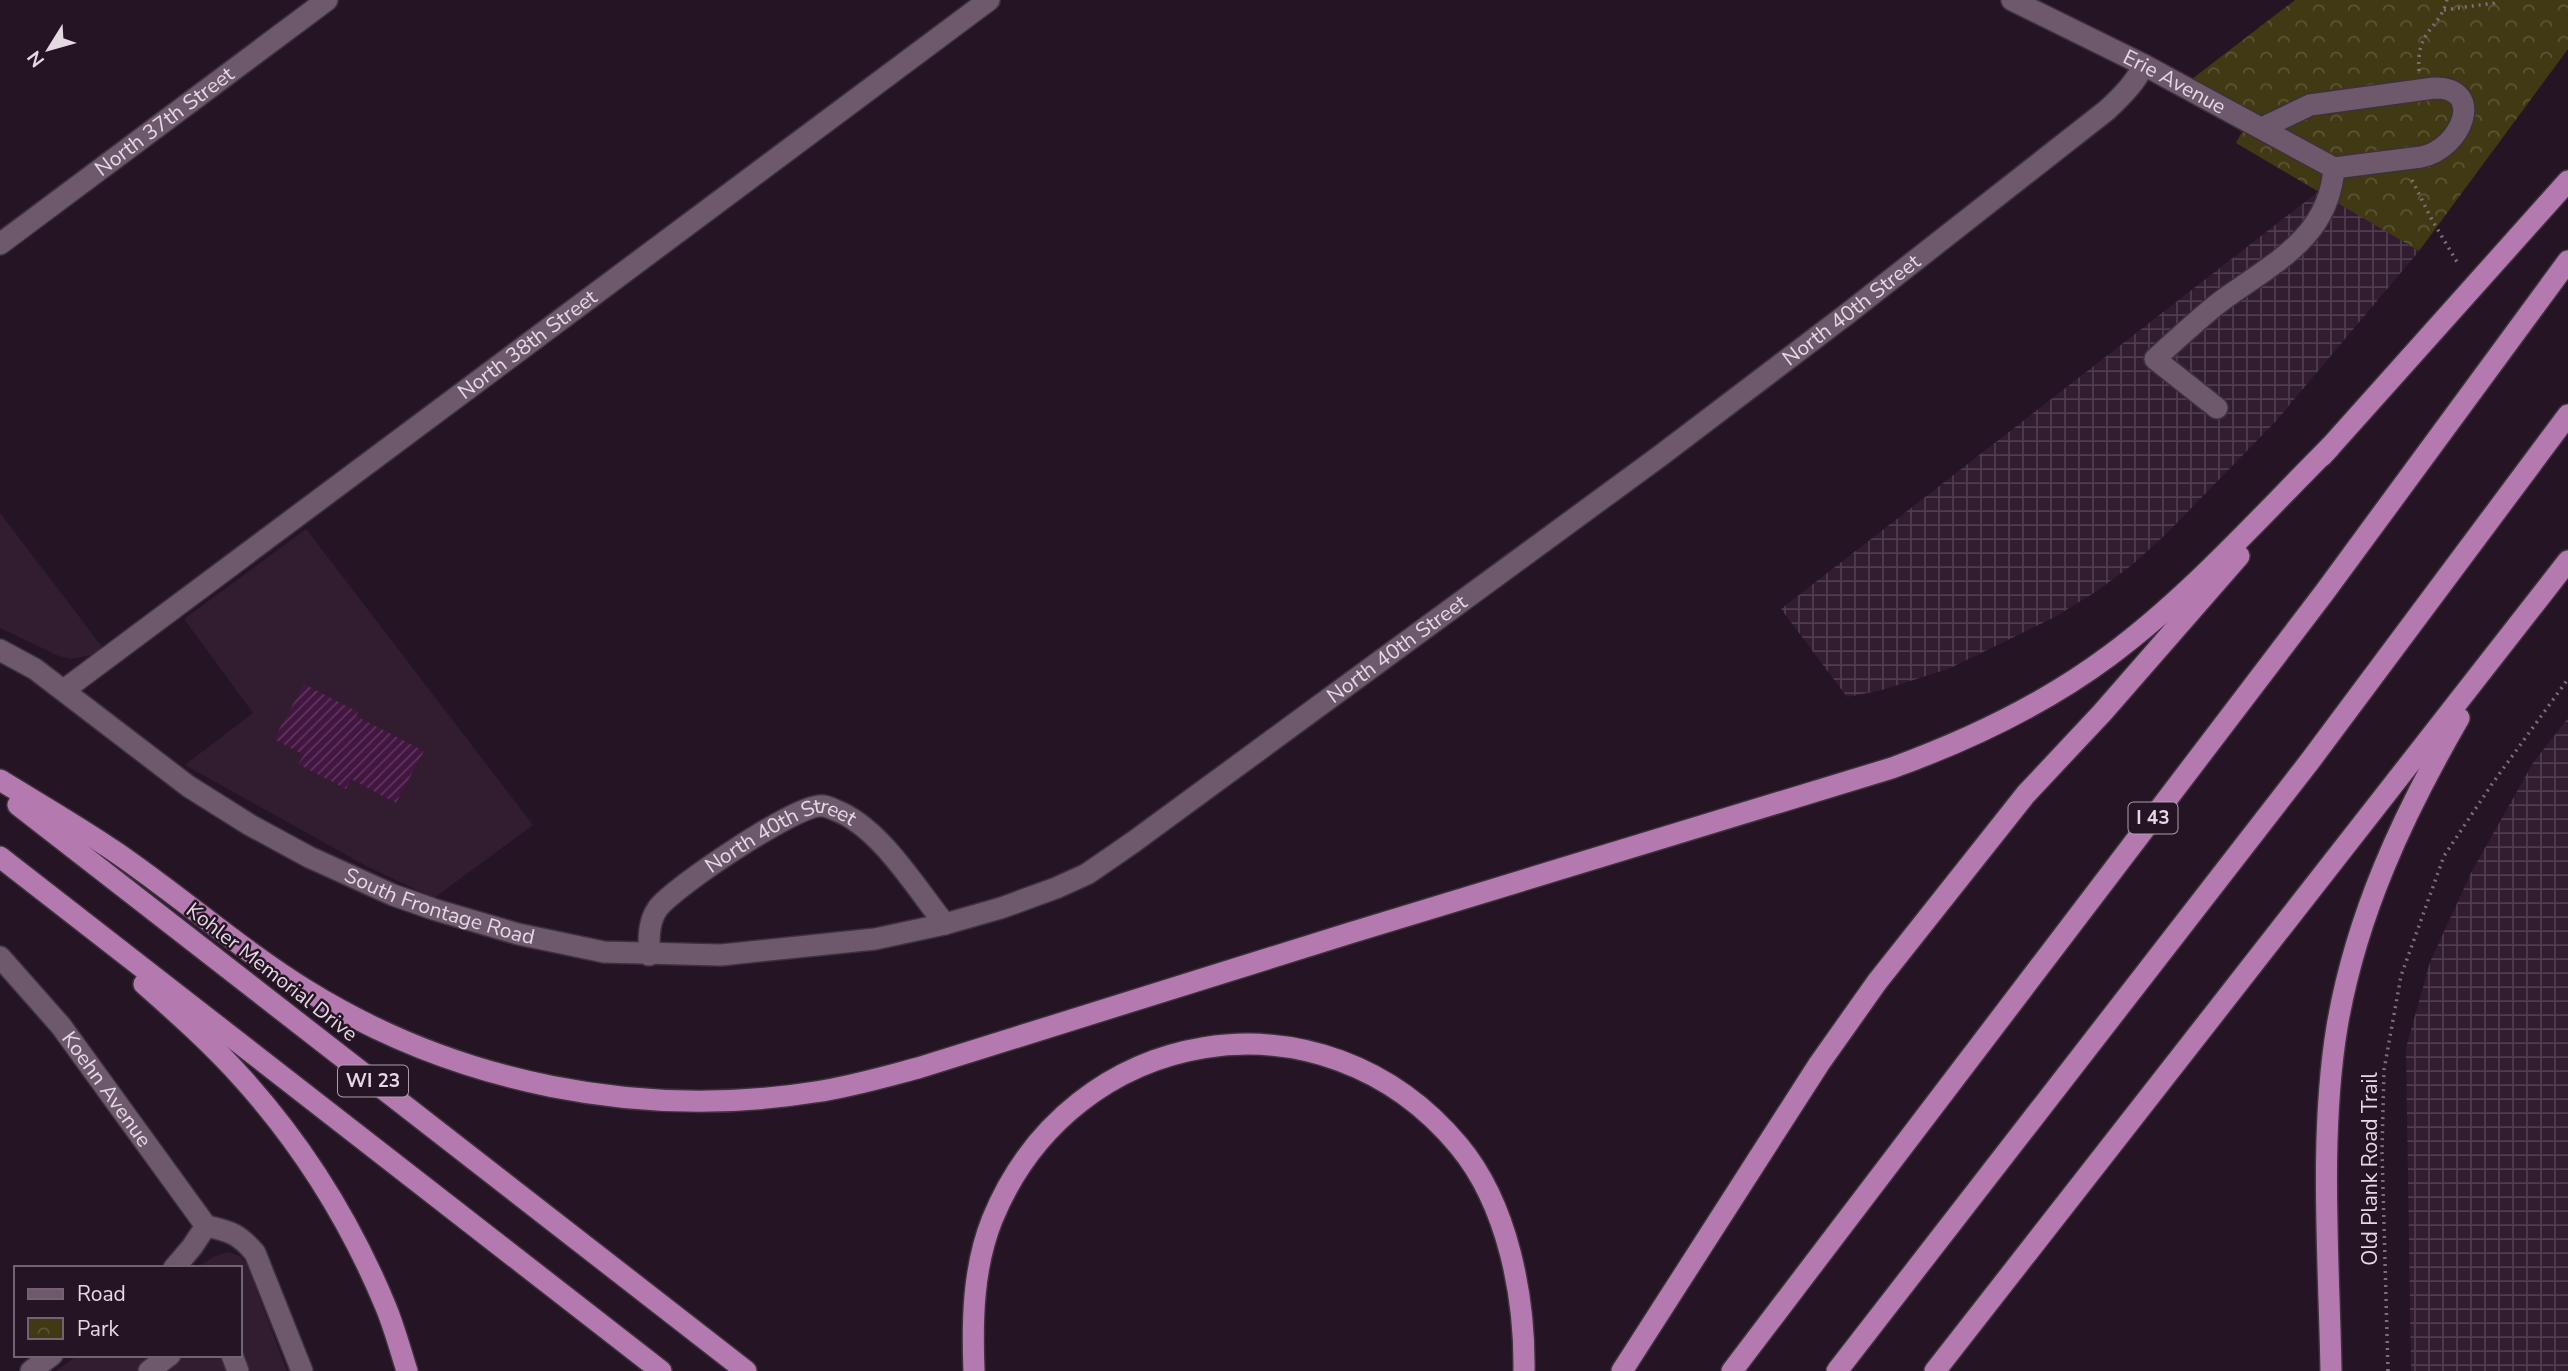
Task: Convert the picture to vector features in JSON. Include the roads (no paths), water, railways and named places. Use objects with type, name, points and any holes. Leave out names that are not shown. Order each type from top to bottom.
[{"type":"highway","points":[[1622,1371],[1819,1064],[1877,982],[2026,794],[2102,713],[2330,447],[2568,181]]},
{"type":"highway","name":"I 43","points":[[1732,1371],[2316,604],[2568,261]]},
{"type":"highway","points":[[1837,1371],[2310,761],[2568,415]]},
{"type":"highway","points":[[0,780],[117,853],[305,990],[370,1025],[444,1058],[562,1089],[609,1096],[720,1101],[814,1093],[861,1084],[918,1068],[1892,768],[1950,747],[2037,703],[2110,655],[2169,608],[2330,447]]},
{"type":"highway","points":[[1935,1371],[2568,561]]},
{"type":"highway","points":[[2331,1371],[2328,1134],[2337,1027],[2350,967],[2370,899],[2392,845],[2420,786],[2495,655]]},
{"type":"highway","name":"Kohler Memorial Drive","points":[[0,791],[746,1371]]},
{"type":"highway","points":[[0,857],[202,1037],[244,1079],[277,1119],[348,1227],[386,1308],[407,1371]]},
{"type":"highway","name":"WI 23","points":[[0,857],[661,1371]]},
{"type":"highway","points":[[974,1371],[972,1323],[977,1272],[992,1221],[1016,1170],[1042,1136],[1059,1118],[1093,1091],[1136,1068],[1192,1050],[1245,1043],[1293,1047],[1347,1062],[1391,1086],[1422,1108],[1460,1146],[1491,1197],[1507,1242],[1521,1303],[1524,1371]]},
{"type":"street","name":"North 37th Street","points":[[0,244],[327,0]]},
{"type":"street","name":"North 38th Street","points":[[64,690],[989,0]]},
{"type":"street","name":"Erie Avenue","points":[[2012,0],[2144,65],[2334,168]]},
{"type":"street","name":"North 40th Street","points":[[649,954],[651,919],[659,906],[720,860],[791,816],[820,805],[855,820],[888,851],[945,924],[1001,908],[1087,874],[1660,456],[1847,314],[2108,110],[2132,85],[2144,65]]},
{"type":"street","points":[[2217,408],[2155,359],[2215,306],[2274,265],[2309,233],[2327,202],[2334,168],[2426,156],[2439,150],[2459,131],[2464,119],[2461,103],[2453,92],[2441,88],[2310,105],[2262,128]]},
{"type":"street","name":"South Frontage Road","points":[[0,650],[35,669],[188,786],[250,825],[333,868],[412,902],[518,934],[604,952],[720,955],[875,939],[945,924]]},
{"type":"street","name":"Koehn Avenue","points":[[0,957],[61,1026],[206,1226]]},
{"type":"street","points":[[176,1266],[206,1226],[230,1231],[244,1240],[255,1253],[302,1371]]},
{"type":"street","points":[[149,1371],[167,1357]]}]
